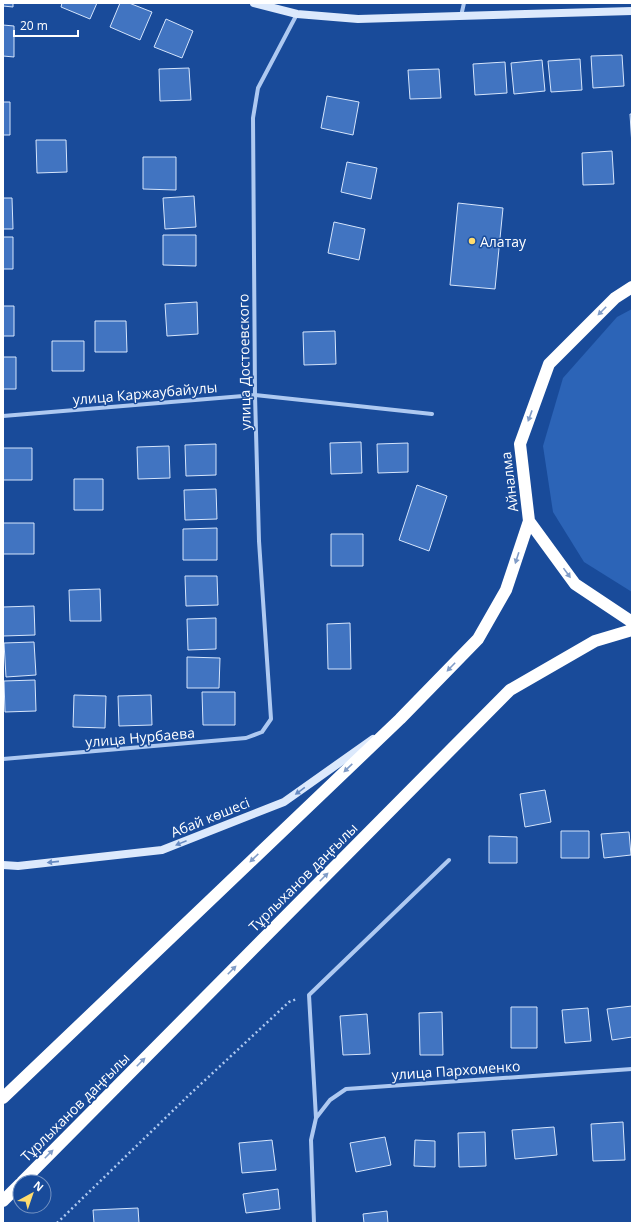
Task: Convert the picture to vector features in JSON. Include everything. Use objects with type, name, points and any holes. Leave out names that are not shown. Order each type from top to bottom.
[{"type":"highway","name":"Айналма","points":[[632,287],[614,298],[549,364],[520,444],[529,520],[575,584],[632,622]]},
{"type":"highway","points":[[3,1098],[400,719],[478,639],[506,590],[529,520]]},
{"type":"highway","name":"Тұрлыханов даңғылы","points":[[30,1174],[510,690],[595,641],[632,630]]},
{"type":"highway","name":"Тұрлыханов даңғылы","points":[[3,1201],[12,1192]]},
{"type":"main road","points":[[260,4],[297,14],[358,18],[461,17],[632,11]]},
{"type":"main road","name":"Абай көшесі","points":[[3,865],[18,866],[162,850],[284,802],[400,719]]},
{"type":"street","points":[[461,17],[464,3]]},
{"type":"street","name":"улица Достоевского","points":[[271,719],[259,541],[255,395],[254,118],[258,88],[297,14]]},
{"type":"street","name":"улица Каржаубайулы","points":[[3,416],[255,395],[432,414]]},
{"type":"street","name":"улица Нурбаева","points":[[3,759],[246,738],[262,732],[271,719]]},
{"type":"street","points":[[316,1118],[309,995],[449,860]]},
{"type":"street","name":"улица Пархоменко","points":[[314,1223],[311,1140],[316,1118],[330,1100],[346,1089],[632,1069]]},
{"type":"path","points":[[57,1223],[188,1096],[289,1002],[309,995]]},
{"type":"shaded area","points":[[632,309],[632,592],[584,562],[553,512],[543,446],[563,378],[617,317]]},
{"type":"building","points":[[3,3],[13,3],[13,7],[3,6]]},
{"type":"building","points":[[62,3],[97,3],[90,19],[61,7]]},
{"type":"building","points":[[120,3],[129,3],[152,12],[140,40],[110,27]]},
{"type":"building","points":[[166,19],[193,31],[182,58],[154,47]]},
{"type":"building","points":[[3,25],[14,26],[14,57],[3,56]]},
{"type":"building","points":[[622,55],[624,86],[593,88],[591,56]]},
{"type":"building","points":[[580,59],[582,90],[551,92],[548,61]]},
{"type":"building","points":[[542,60],[545,91],[514,94],[511,63]]},
{"type":"building","points":[[505,62],[507,93],[475,95],[473,64]]},
{"type":"building","points":[[189,68],[191,100],[160,101],[159,69]]},
{"type":"building","points":[[439,69],[441,98],[410,99],[408,70]]},
{"type":"building","points":[[327,96],[359,102],[353,135],[321,128]]},
{"type":"building","points":[[3,102],[10,102],[10,135],[3,135]]},
{"type":"building","points":[[630,114],[632,114],[632,146]]},
{"type":"building","points":[[36,140],[66,140],[67,172],[37,173]]},
{"type":"building","points":[[612,151],[614,184],[583,185],[582,153]]},
{"type":"building","points":[[143,157],[176,157],[176,190],[143,189]]},
{"type":"building","points":[[347,162],[377,168],[371,199],[341,192]]},
{"type":"building","points":[[194,196],[196,227],[165,229],[163,198]]},
{"type":"building","points":[[3,198],[12,198],[13,229],[3,229]]},
{"type":"building","points":[[458,203],[503,208],[495,289],[450,285]]},
{"type":"building","points":[[334,222],[365,229],[359,260],[328,253]]},
{"type":"building","points":[[163,235],[196,235],[196,266],[163,265]]},
{"type":"building","points":[[3,237],[13,237],[13,269],[3,269]]},
{"type":"building","points":[[197,302],[198,334],[167,336],[165,304]]},
{"type":"building","points":[[3,306],[14,306],[14,336],[3,336]]},
{"type":"building","points":[[95,321],[126,321],[127,352],[95,352]]},
{"type":"building","points":[[335,331],[336,364],[304,365],[303,332]]},
{"type":"building","points":[[52,341],[84,341],[84,371],[52,371]]},
{"type":"building","points":[[3,357],[16,357],[16,389],[3,389]]},
{"type":"building","points":[[361,442],[362,473],[331,474],[330,443]]},
{"type":"building","points":[[408,443],[408,472],[378,473],[377,444]]},
{"type":"building","points":[[216,444],[216,475],[186,476],[185,445]]},
{"type":"building","points":[[169,446],[170,478],[138,479],[137,447]]},
{"type":"building","points":[[3,448],[32,448],[32,480],[3,480]]},
{"type":"building","points":[[74,479],[103,479],[103,510],[74,510]]},
{"type":"building","points":[[417,485],[447,496],[429,551],[399,540]]},
{"type":"building","points":[[216,489],[217,519],[185,520],[184,490]]},
{"type":"building","points":[[3,523],[34,523],[34,554],[3,554]]},
{"type":"building","points":[[217,528],[217,560],[183,560],[183,529]]},
{"type":"building","points":[[331,534],[363,534],[363,566],[331,566]]},
{"type":"building","points":[[185,576],[217,576],[218,605],[186,606]]},
{"type":"building","points":[[100,589],[101,621],[70,621],[69,590]]},
{"type":"building","points":[[34,606],[35,635],[3,636],[3,607]]},
{"type":"building","points":[[216,618],[216,649],[188,650],[187,619]]},
{"type":"building","points":[[350,623],[351,669],[328,669],[327,624]]},
{"type":"building","points":[[34,642],[36,675],[6,677],[4,643]]},
{"type":"building","points":[[187,657],[220,658],[219,688],[187,688]]},
{"type":"building","points":[[35,680],[36,711],[5,712],[4,681]]},
{"type":"building","points":[[202,692],[235,692],[235,725],[203,725]]},
{"type":"building","points":[[74,695],[106,696],[105,728],[73,727]]},
{"type":"building","points":[[151,695],[152,725],[119,726],[118,696]]},
{"type":"building","points":[[545,790],[551,822],[525,827],[520,794]]},
{"type":"building","points":[[561,831],[589,831],[589,858],[561,858]]},
{"type":"building","points":[[629,832],[631,855],[604,858],[601,834]]},
{"type":"building","points":[[489,836],[517,837],[517,863],[489,863]]},
{"type":"building","points":[[632,1006],[632,1037],[612,1040],[607,1009]]},
{"type":"building","points":[[511,1007],[537,1007],[537,1048],[511,1048]]},
{"type":"building","points":[[588,1008],[591,1041],[565,1043],[562,1010]]},
{"type":"building","points":[[442,1012],[443,1055],[420,1055],[419,1013]]},
{"type":"building","points":[[367,1014],[370,1054],[343,1055],[340,1016]]},
{"type":"building","points":[[623,1122],[625,1160],[593,1161],[591,1124]]},
{"type":"building","points":[[554,1127],[557,1155],[515,1159],[512,1130]]},
{"type":"building","points":[[485,1132],[486,1166],[459,1167],[458,1133]]},
{"type":"building","points":[[385,1137],[391,1165],[356,1172],[350,1143]]},
{"type":"building","points":[[272,1140],[276,1170],[242,1173],[239,1143]]},
{"type":"building","points":[[415,1140],[435,1141],[435,1167],[414,1166]]},
{"type":"building","points":[[278,1189],[280,1209],[246,1213],[243,1194]]},
{"type":"building","points":[[138,1208],[139,1223],[94,1223],[93,1210]]},
{"type":"building","points":[[387,1211],[388,1223],[364,1223],[363,1214]]},
{"type":"place","name":"Алатау","points":[[472,241]]}]
